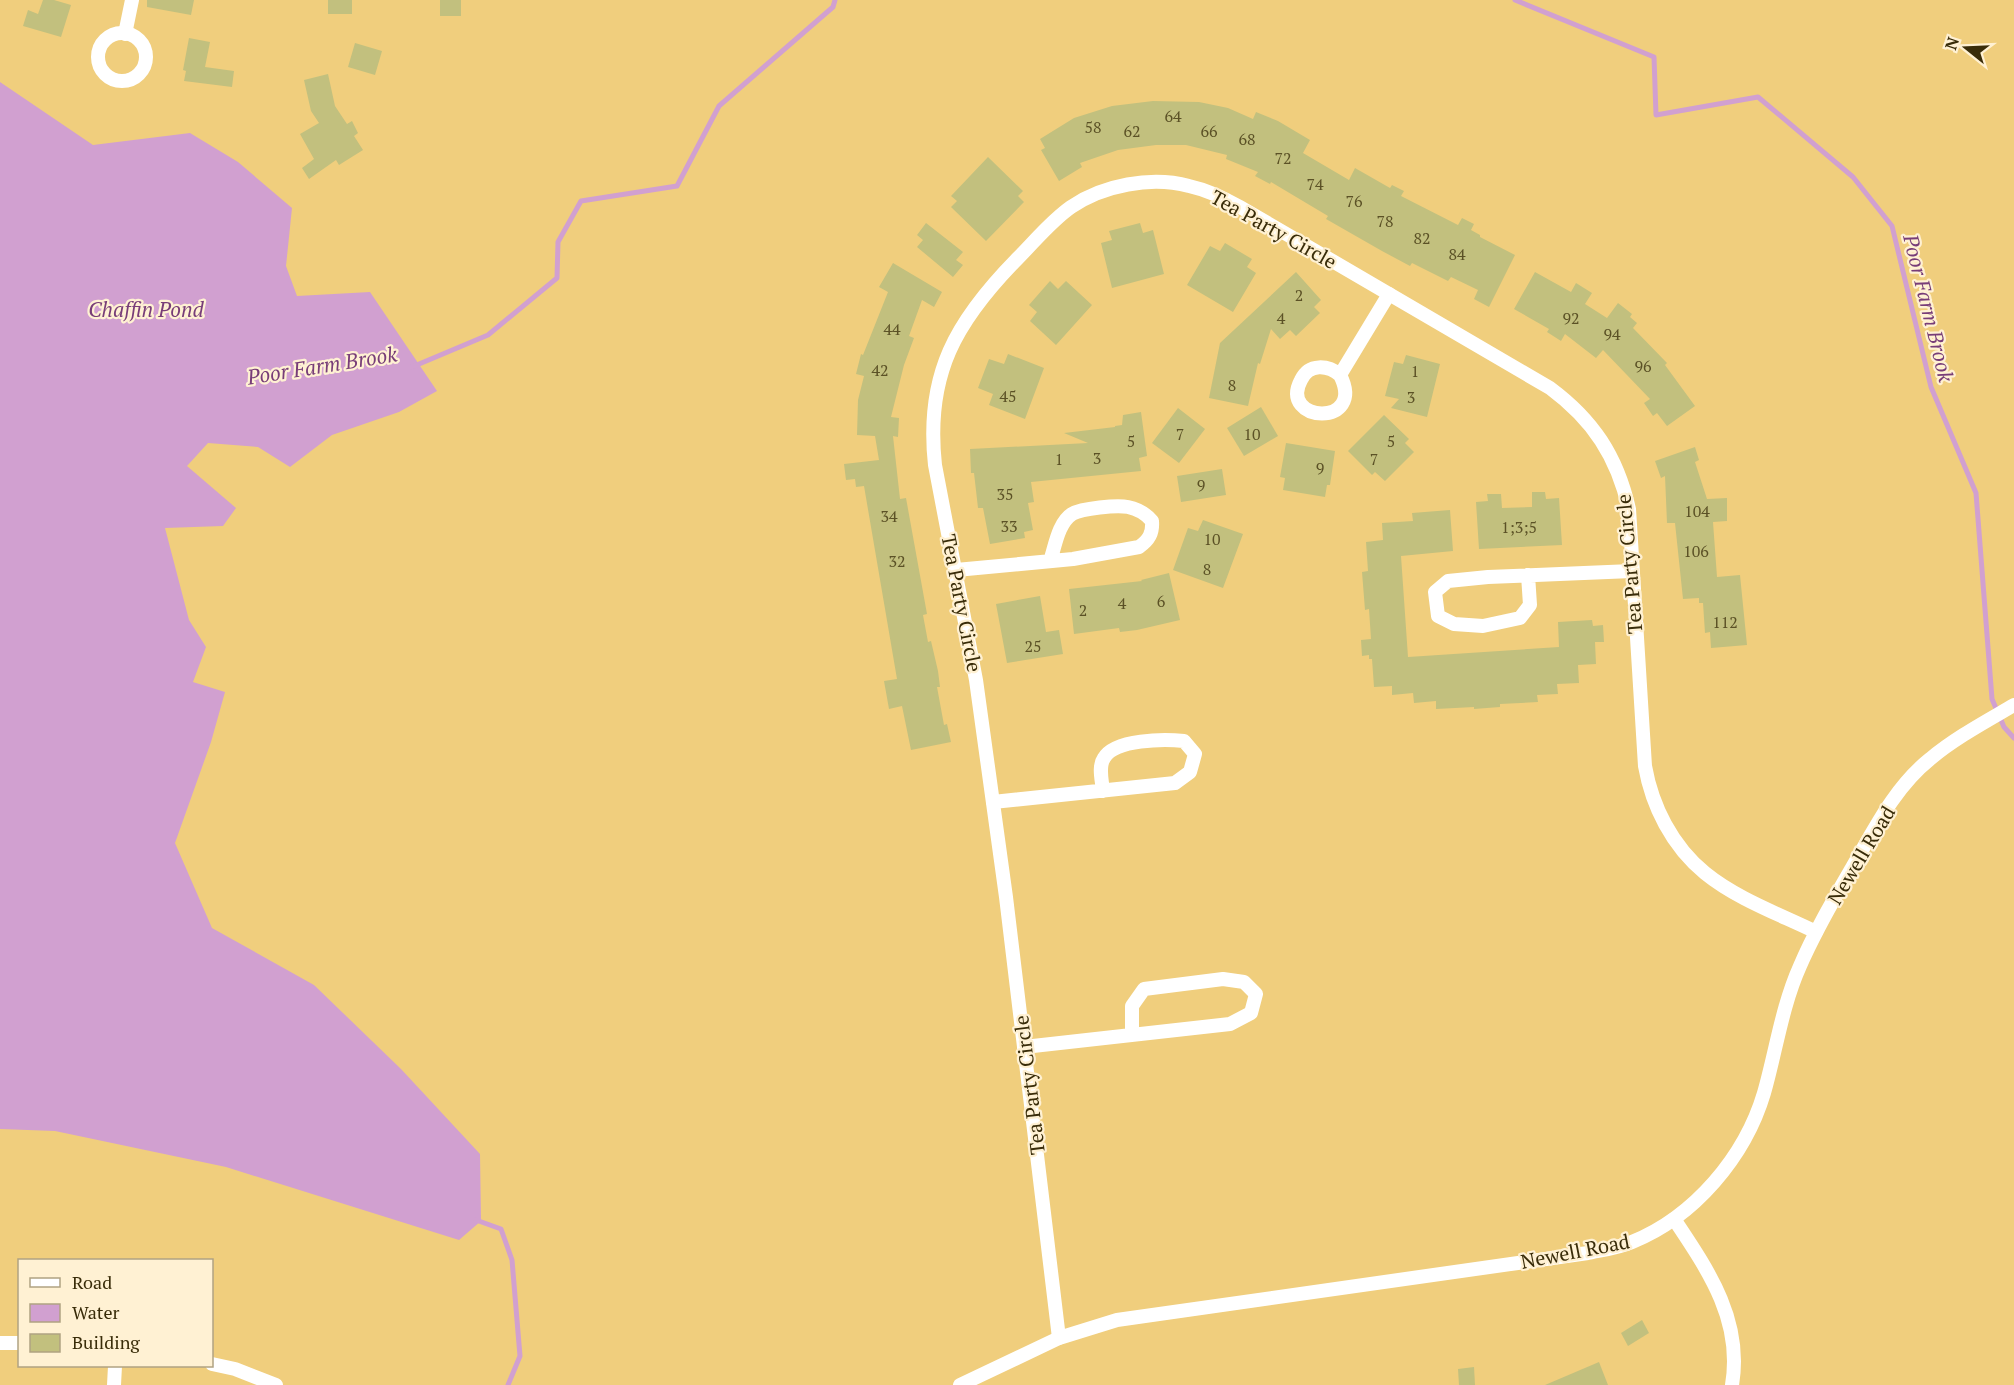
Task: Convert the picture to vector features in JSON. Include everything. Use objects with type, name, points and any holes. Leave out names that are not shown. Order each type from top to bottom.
[{"type":"street","points":[[125,34],[132,0]]},
{"type":"street","name":"Tea Party Circle","points":[[1059,1338],[976,681],[933,450],[935,404],[943,367],[957,332],[984,294],[1071,207],[1099,193],[1130,185],[1159,182],[1188,185],[1214,194],[1550,388],[1588,420],[1610,456],[1629,509],[1645,766],[1654,803],[1676,841],[1704,872],[1738,895],[1816,932]]},
{"type":"street","points":[[1340,375],[1389,294]]},
{"type":"street","points":[[956,570],[1050,561],[1140,547],[1153,530],[1152,521],[1144,513],[1128,507],[1090,509],[1071,514],[1060,529],[1050,561]]},
{"type":"street","points":[[1528,575],[1530,605],[1520,618],[1483,626],[1454,624],[1438,616],[1435,592],[1448,581],[1528,575],[1632,571]]},
{"type":"street","name":"Newell Road","points":[[960,1385],[1059,1338],[1117,1320],[1588,1252],[1630,1243],[1674,1219],[1710,1186],[1727,1166],[1754,1119],[1799,969],[1816,932],[1884,812],[1928,760],[2009,708]]},
{"type":"street","points":[[993,802],[1103,791],[1175,783],[1190,772],[1195,754],[1184,741],[1163,739],[1116,747],[1104,757],[1101,768],[1103,791]]},
{"type":"street","points":[[1024,1047],[1132,1035],[1230,1024],[1251,1013],[1256,994],[1244,982],[1223,979],[1144,989],[1132,1006],[1132,1035]]},
{"type":"street","points":[[1674,1219],[1709,1273],[1727,1315],[1734,1346],[1732,1385]]},
{"type":"street","points":[[0,1343],[18,1343]]},
{"type":"street","points":[[213,1364],[235,1369],[276,1385]]},
{"type":"street","points":[[114,1385],[115,1367]]},
{"type":"water","name":"Chaffin Pond","points":[[0,82],[93,145],[190,133],[238,162],[292,208],[286,266],[297,296],[370,292],[437,391],[399,412],[332,435],[290,467],[258,447],[208,443],[187,466],[236,508],[223,526],[165,528],[189,620],[206,647],[193,682],[225,692],[211,742],[175,843],[212,928],[314,985],[401,1069],[480,1154],[481,1221],[459,1240],[226,1167],[55,1131],[0,1129]]},
{"type":"building","points":[[43,0],[54,0],[71,5],[61,37],[23,26],[28,10],[38,14]]},
{"type":"building","points":[[147,0],[194,0],[191,15],[147,7]]},
{"type":"building","points":[[328,0],[352,0],[352,14],[328,14]]},
{"type":"building","points":[[440,0],[461,0],[461,16],[440,16]]},
{"type":"building","points":[[189,38],[210,42],[205,67],[234,71],[232,87],[184,81],[186,71],[183,70]]},
{"type":"building","points":[[355,43],[382,51],[375,75],[348,67]]},
{"type":"building","points":[[328,74],[335,106],[347,124],[352,121],[358,133],[354,136],[363,150],[339,165],[336,160],[309,179],[302,168],[314,159],[300,134],[319,123],[311,111],[304,80]]},
{"type":"building","points":[[1153,101],[1199,102],[1228,108],[1253,119],[1256,112],[1278,121],[1310,140],[1303,153],[1349,180],[1355,168],[1390,188],[1392,185],[1404,191],[1401,196],[1458,225],[1462,218],[1474,224],[1471,230],[1480,237],[1515,255],[1489,307],[1474,299],[1478,290],[1451,277],[1448,281],[1412,263],[1410,266],[1382,251],[1326,219],[1328,216],[1271,182],[1270,184],[1255,176],[1258,172],[1226,159],[1227,155],[1186,145],[1156,145],[1118,150],[1080,163],[1082,167],[1059,181],[1041,150],[1045,148],[1040,139],[1074,118],[1112,106]]},
{"type":"building","points":[[988,157],[1023,191],[1018,196],[1024,202],[986,241],[951,207],[957,201],[951,196]]},
{"type":"building","points":[[926,223],[963,252],[956,260],[963,265],[953,277],[917,247],[923,240],[917,235]]},
{"type":"building","points":[[1140,223],[1143,233],[1153,230],[1164,274],[1112,288],[1101,243],[1112,240],[1109,231]]},
{"type":"building","points":[[1225,243],[1252,259],[1247,267],[1256,273],[1233,312],[1187,285],[1210,246],[1220,251]]},
{"type":"building","points":[[893,263],[942,292],[934,307],[922,300],[909,336],[914,338],[904,365],[891,417],[899,418],[898,437],[893,436],[900,499],[906,498],[927,614],[923,615],[928,642],[931,641],[938,671],[940,687],[937,687],[944,725],[947,724],[951,742],[911,750],[902,706],[889,709],[884,681],[897,679],[864,486],[856,487],[855,479],[846,480],[844,464],[879,460],[875,436],[857,435],[858,400],[864,376],[856,374],[861,354],[863,355],[888,292],[879,287]]},
{"type":"building","points":[[1296,272],[1321,300],[1314,307],[1320,313],[1296,336],[1290,330],[1280,339],[1271,329],[1260,364],[1258,363],[1248,406],[1209,398],[1220,343]]},
{"type":"building","points":[[1535,272],[1571,292],[1576,283],[1592,293],[1585,304],[1607,318],[1618,303],[1632,314],[1630,317],[1637,323],[1633,328],[1667,363],[1665,365],[1695,406],[1667,426],[1657,413],[1653,416],[1644,403],[1650,399],[1603,350],[1596,358],[1565,334],[1561,341],[1547,332],[1549,329],[1514,309]]},
{"type":"building","points":[[1050,281],[1058,289],[1066,281],[1092,305],[1056,345],[1030,321],[1037,312],[1029,305]]},
{"type":"building","points":[[1008,354],[1044,368],[1025,419],[989,405],[993,394],[978,388],[989,359],[1004,364]]},
{"type":"building","points":[[1406,355],[1440,364],[1427,417],[1391,408],[1399,399],[1385,396],[1394,362],[1403,364]]},
{"type":"building","points":[[1261,407],[1278,436],[1244,456],[1227,428]]},
{"type":"building","points":[[1178,408],[1205,429],[1179,463],[1152,443]]},
{"type":"building","points":[[1141,412],[1147,456],[1139,458],[1141,471],[1031,482],[1034,502],[1028,503],[1033,530],[1024,532],[1025,538],[990,544],[983,508],[978,508],[974,473],[971,473],[970,449],[1088,443],[1064,433],[1115,427],[1122,425],[1123,415]]},
{"type":"building","points":[[1384,415],[1409,439],[1405,443],[1414,452],[1385,481],[1375,472],[1372,475],[1348,451]]},
{"type":"building","points":[[1286,443],[1335,451],[1330,485],[1327,485],[1325,497],[1283,490],[1285,478],[1280,477]]},
{"type":"building","points":[[1695,447],[1699,460],[1695,462],[1707,499],[1727,498],[1727,521],[1713,522],[1717,577],[1740,575],[1747,645],[1711,648],[1710,632],[1705,633],[1703,603],[1699,603],[1699,598],[1683,599],[1675,523],[1667,523],[1665,476],[1661,478],[1655,461]]},
{"type":"building","points":[[1222,469],[1226,495],[1181,502],[1177,476]]},
{"type":"building","points":[[1532,492],[1545,492],[1546,499],[1559,498],[1562,545],[1479,549],[1476,502],[1488,501],[1487,494],[1501,494],[1502,508],[1532,507]]},
{"type":"building","points":[[1450,510],[1453,551],[1401,556],[1408,657],[1559,647],[1558,622],[1592,620],[1593,626],[1603,625],[1604,642],[1595,642],[1596,664],[1578,665],[1579,683],[1557,684],[1558,694],[1537,695],[1538,702],[1500,704],[1500,707],[1474,709],[1474,707],[1436,709],[1436,701],[1414,703],[1413,693],[1392,695],[1392,686],[1374,687],[1372,659],[1369,659],[1369,655],[1362,656],[1361,640],[1371,639],[1369,609],[1365,610],[1362,572],[1368,571],[1366,542],[1383,540],[1382,523],[1413,521],[1412,513]]},
{"type":"building","points":[[1203,520],[1243,534],[1223,588],[1173,570],[1188,528],[1198,531]]},
{"type":"building","points":[[1169,573],[1180,620],[1137,630],[1120,632],[1119,628],[1074,634],[1069,589],[1142,581]]},
{"type":"building","points":[[1040,596],[1046,632],[1059,630],[1063,654],[1007,663],[996,604]]},
{"type":"building","points":[[1642,1320],[1649,1333],[1628,1346],[1621,1333]]},
{"type":"building","points":[[1599,1362],[1608,1385],[1545,1385]]},
{"type":"building","points":[[1474,1367],[1475,1385],[1459,1385],[1458,1369]]},
{"type":"waterway","name":"Poor Farm Brook","points":[[412,367],[488,335],[557,278],[558,242],[581,201],[677,186],[719,106],[833,7],[835,0]]},
{"type":"waterway","name":"Poor Farm Brook","points":[[1515,0],[1654,57],[1656,115],[1758,97],[1853,177],[1892,226],[1931,387],[1976,493],[1992,699],[2004,727],[2014,738]]},
{"type":"waterway","points":[[476,1220],[501,1229],[512,1260],[520,1356],[508,1385]]}]
